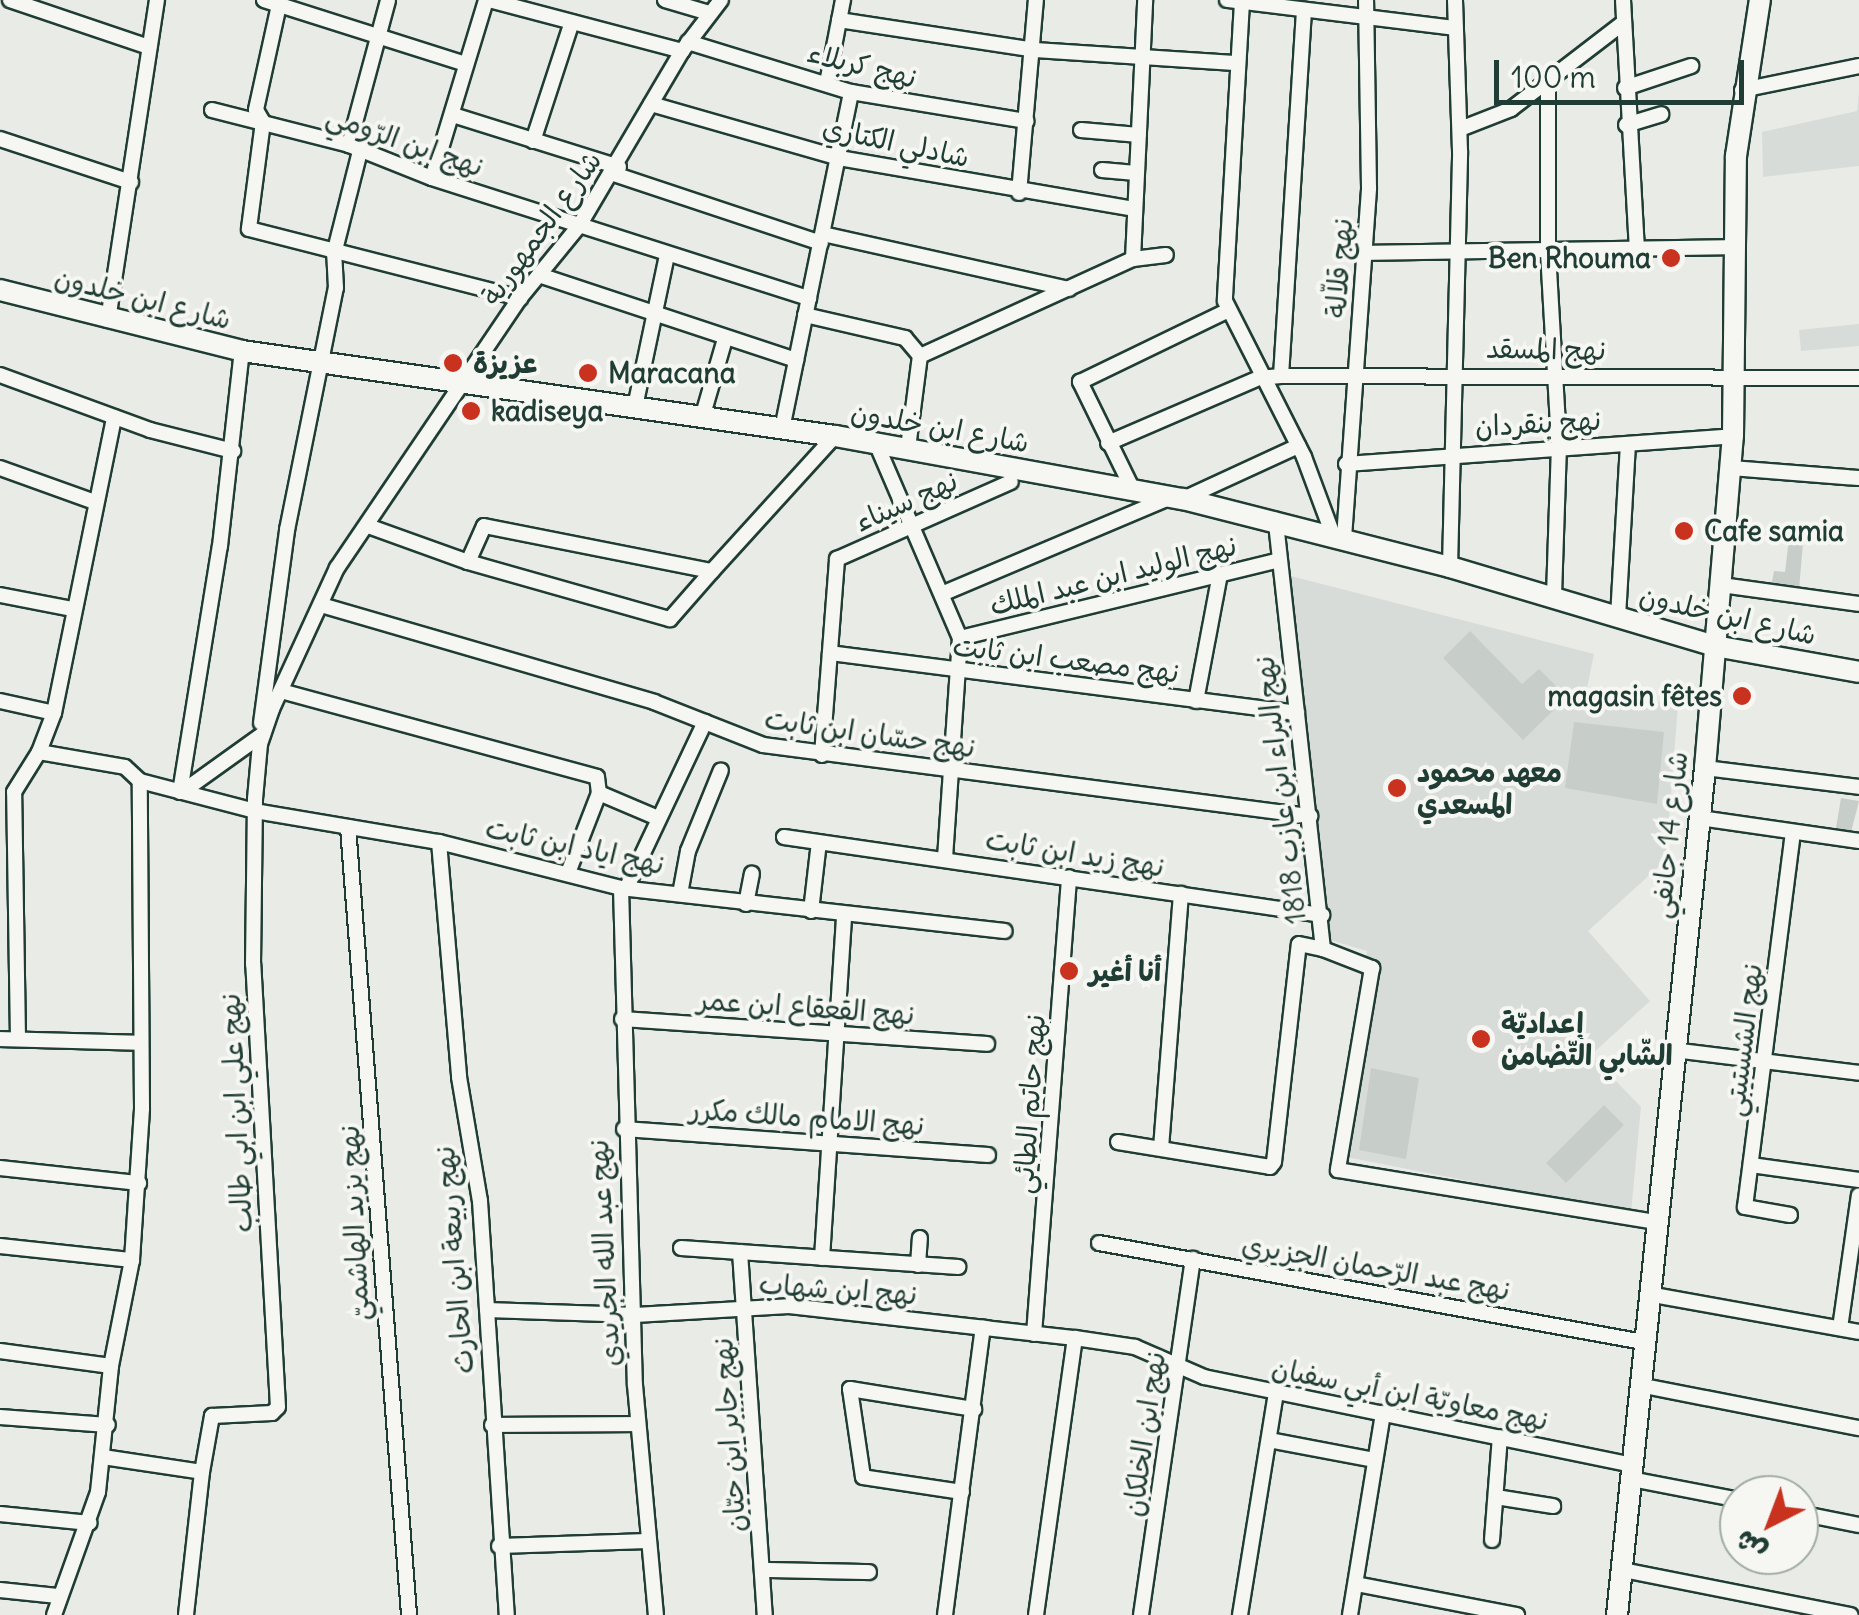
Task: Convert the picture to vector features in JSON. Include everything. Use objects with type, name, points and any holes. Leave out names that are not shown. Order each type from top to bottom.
[{"type":"street","points":[[10,0],[149,47]]},
{"type":"street","points":[[108,320],[156,0]]},
{"type":"street","name":"نهج علي ابن ابي طالب","points":[[202,1472],[212,1416],[276,1411],[254,964],[255,812],[287,530],[336,288],[334,254],[388,0]]},
{"type":"street","points":[[432,178],[488,0]]},
{"type":"street","name":"نهج كربلاء","points":[[488,0],[851,92],[1028,122]]},
{"type":"street","points":[[665,0],[710,13]]},
{"type":"street","name":"شارع الجمهورية","points":[[261,737],[336,568],[520,298],[579,226],[616,170],[685,47],[721,0]]},
{"type":"street","points":[[827,83],[842,0]]},
{"type":"street","points":[[1019,193],[1035,50],[1036,0]]},
{"type":"street","points":[[1133,259],[1146,55],[1145,0]]},
{"type":"street","name":"نهج قلاّلة","points":[[1338,536],[1365,252],[1366,0]]},
{"type":"street","points":[[1450,567],[1460,129],[1455,0]]},
{"type":"street","points":[[1623,0],[1626,125],[1637,252]]},
{"type":"street","name":"شارع 14 جانفي","points":[[1617,1615],[1705,768],[1733,436],[1734,247],[1742,90],[1760,0]]},
{"type":"street","points":[[1338,536],[1298,446],[1258,378],[1228,312],[1234,1],[1456,28]]},
{"type":"street","points":[[466,64],[272,2],[256,110],[264,122],[249,229],[334,254],[520,298]]},
{"type":"street","points":[[1281,376],[1304,10]]},
{"type":"street","points":[[839,20],[1035,50],[1235,63]]},
{"type":"street","points":[[533,141],[572,22]]},
{"type":"street","points":[[1460,129],[1512,109],[1623,23]]},
{"type":"street","points":[[1624,88],[1692,66]]},
{"type":"street","points":[[1742,90],[1859,66]]},
{"type":"street","points":[[1548,78],[1548,252],[1559,445],[1554,598]]},
{"type":"street","points":[[782,429],[851,92]]},
{"type":"street","name":"شادلي الكتاري","points":[[651,104],[840,158],[1019,193],[1134,210]]},
{"type":"street","name":"نهج ابن الرّومي","points":[[212,110],[355,148],[432,178],[809,298]]},
{"type":"street","points":[[1626,125],[1661,114]]},
{"type":"street","points":[[453,115],[822,238],[1069,289]]},
{"type":"street","points":[[1081,130],[1139,135]]},
{"type":"street","points":[[0,139],[131,182]]},
{"type":"street","points":[[1102,170],[1136,173]]},
{"type":"street","points":[[1365,252],[1637,252],[1734,247]]},
{"type":"street","points":[[636,408],[667,255]]},
{"type":"street","points":[[920,356],[1133,259],[1166,255]]},
{"type":"street","points":[[539,275],[796,360]]},
{"type":"street","name":"شارع ابن خلدون","points":[[0,290],[242,351],[876,442],[1177,498],[1338,536],[1714,646],[1859,672]]},
{"type":"street","points":[[1134,492],[1081,379],[1228,312]]},
{"type":"street","points":[[805,316],[905,338],[920,356],[908,448]]},
{"type":"street","points":[[702,418],[725,339]]},
{"type":"street","points":[[181,792],[233,451],[242,351]]},
{"type":"street","name":"نهج المسقد","points":[[1108,443],[1258,378],[1281,376],[1354,371],[1859,378]]},
{"type":"street","points":[[0,374],[114,416],[233,451]]},
{"type":"street","points":[[18,1039],[14,792],[39,752],[54,713],[114,416]]},
{"type":"street","points":[[368,526],[468,562],[670,619],[835,436]]},
{"type":"street","name":"نهج بنقردان","points":[[1346,464],[1450,452],[1733,436]]},
{"type":"street","points":[[876,442],[911,527],[944,592],[960,638],[944,858]]},
{"type":"street","points":[[1618,617],[1628,444]]},
{"type":"street","points":[[944,592],[1298,446]]},
{"type":"street","points":[[0,468],[95,502]]},
{"type":"street","points":[[1731,468],[1859,478]]},
{"type":"street","name":"نهج سيناء","points":[[822,755],[836,562],[1011,482]]},
{"type":"street","name":"نهج البراء ابن عازب 1818","points":[[1118,1142],[1273,1165],[1299,944],[1323,949],[1322,915],[1277,561],[1276,520]]},
{"type":"street","points":[[468,562],[484,526],[712,571]]},
{"type":"street","name":"نهج الوليد ابن عبد الملك","points":[[960,638],[1277,561]]},
{"type":"street","points":[[1196,701],[1220,574]]},
{"type":"street","points":[[1721,584],[1859,604]]},
{"type":"street","points":[[0,595],[72,609]]},
{"type":"street","name":"نهج حسّان ابن ثابت","points":[[321,605],[706,722],[763,745],[1310,816]]},
{"type":"street","name":"نهج مصعب ابن ثابت","points":[[830,653],[1297,713]]},
{"type":"street","points":[[281,692],[597,778],[599,793],[568,873]]},
{"type":"street","points":[[0,701],[54,713]]},
{"type":"street","points":[[623,888],[706,722]]},
{"type":"street","points":[[181,792],[261,737]]},
{"type":"street","name":"نهج اياد ابن ثابت","points":[[39,752],[126,768],[140,782],[255,812],[438,842],[623,888],[844,916],[1005,930]]},
{"type":"street","points":[[1705,768],[1859,788]]},
{"type":"street","points":[[680,894],[688,852],[721,770]]},
{"type":"street","points":[[54,1615],[58,1596],[90,1522],[103,1457],[111,1366],[132,1260],[140,1183],[140,782]]},
{"type":"street","points":[[599,793],[658,818]]},
{"type":"street","points":[[1700,818],[1859,841]]},
{"type":"street","name":"نهج يزيد الهاشميّ","points":[[348,828],[410,1615]]},
{"type":"street","name":"نهج الشستيتي","points":[[1790,1215],[1746,1209],[1794,833]]},
{"type":"street","name":"نهج زيد ابن ثابت","points":[[784,837],[1322,915]]},
{"type":"street","name":"نهج ربيعة ابن الحارث","points":[[438,842],[487,1310],[507,1615]]},
{"type":"street","points":[[811,911],[819,842]]},
{"type":"street","points":[[746,904],[752,874]]},
{"type":"street","name":"نهج حاتم الطائي","points":[[1034,1334],[1069,877]]},
{"type":"street","name":"نهج عبد الله الجريدي","points":[[623,888],[624,1129],[638,1424],[656,1615]]},
{"type":"street","points":[[1161,1148],[1181,894]]},
{"type":"street","points":[[822,1258],[844,916]]},
{"type":"street","points":[[1323,949],[1372,968],[1338,1170],[1656,1222]]},
{"type":"street","name":"نهج القعقاع ابن عمر","points":[[622,1019],[987,1044]]},
{"type":"street","points":[[0,1039],[140,1043]]},
{"type":"street","points":[[1673,1050],[1859,1073]]},
{"type":"street","name":"نهج الامام مالك مكرر","points":[[624,1129],[988,1154]]},
{"type":"street","points":[[1751,1164],[1859,1180]]},
{"type":"street","points":[[0,1168],[140,1183]]},
{"type":"street","points":[[1840,1328],[1859,1195]]},
{"type":"street","points":[[918,1264],[920,1238]]},
{"type":"street","name":"نهج عبد الرّحمان الجزيري","points":[[1099,1242],[1644,1342]]},
{"type":"street","points":[[0,1246],[132,1260]]},
{"type":"street","points":[[680,1248],[958,1267]]},
{"type":"street","name":"نهج جابر ابن حيّان","points":[[740,1252],[765,1615]]},
{"type":"street","name":"نهج ابن الخلكان","points":[[1141,1615],[1192,1259]]},
{"type":"street","points":[[1648,1294],[1859,1332]]},
{"type":"street","name":"نهج ابن شهاب","points":[[487,1310],[635,1315],[788,1306],[1076,1338],[1136,1348],[1179,1370]]},
{"type":"street","points":[[946,1615],[983,1327]]},
{"type":"street","points":[[1036,1615],[1076,1338]]},
{"type":"street","points":[[0,1351],[111,1366]]},
{"type":"street","name":"نهج معاويّة ابن أبي سفيان","points":[[1179,1370],[1500,1437],[1719,1495]]},
{"type":"street","points":[[1640,1385],[1859,1428]]},
{"type":"street","points":[[962,1492],[863,1477],[850,1390],[974,1408]]},
{"type":"street","points":[[1240,1615],[1276,1392]]},
{"type":"street","points":[[1350,1615],[1384,1413]]},
{"type":"street","points":[[0,1417],[108,1425]]},
{"type":"street","points":[[492,1425],[638,1424]]},
{"type":"street","points":[[1492,1540],[1500,1437]]},
{"type":"street","points":[[1270,1440],[1375,1460]]},
{"type":"street","points":[[103,1457],[202,1472],[186,1615]]},
{"type":"street","points":[[1496,1497],[1554,1506]]},
{"type":"street","points":[[0,1514],[90,1522]]},
{"type":"street","points":[[1819,1516],[1859,1525]]},
{"type":"street","points":[[500,1546],[648,1541]]},
{"type":"street","points":[[764,1570],[869,1572]]},
{"type":"street","points":[[1623,1570],[1852,1615]]},
{"type":"street","points":[[1356,1584],[1517,1615]]},
{"type":"street","points":[[0,1590],[58,1596]]},
{"type":"shaded area","points":[[1859,91],[1859,166],[1763,177],[1762,132],[1857,111]]},
{"type":"shaded area","points":[[1859,324],[1859,346],[1801,351],[1799,330]]},
{"type":"shaded area","points":[[1790,530],[1804,531],[1799,590],[1771,587],[1774,571],[1785,572]]},
{"type":"shaded area","points":[[1287,575],[1594,654],[1586,693],[1678,704],[1666,860],[1588,931],[1650,1001],[1591,1055],[1641,1107],[1631,1213],[1336,1155],[1367,951],[1327,939]]},
{"type":"shaded area","points":[[1470,631],[1522,684],[1539,669],[1567,697],[1523,740],[1443,658]]},
{"type":"shaded area","points":[[1574,722],[1664,732],[1657,804],[1565,788]]},
{"type":"shaded area","points":[[1841,798],[1859,801],[1850,836],[1835,834]]},
{"type":"shaded area","points":[[1371,1068],[1419,1078],[1406,1159],[1359,1150]]},
{"type":"shaded area","points":[[1604,1105],[1624,1125],[1566,1183],[1546,1163]]},
{"type":"place","name":"Ben Rhouma","points":[[1671,258]]},
{"type":"place","name":"عزيزة","points":[[453,363]]},
{"type":"place","name":"Maracana","points":[[588,373]]},
{"type":"place","name":"kadiseya","points":[[471,411]]},
{"type":"place","name":"Cafe samia","points":[[1684,531]]},
{"type":"place","name":"magasin fêtes","points":[[1742,696]]},
{"type":"place","name":"معهد محمود المسعدي","points":[[1397,788]]},
{"type":"place","name":"أنا أغير","points":[[1069,971]]},
{"type":"place","name":"إعداديّة الشّابي التّضامن","points":[[1481,1039]]}]
